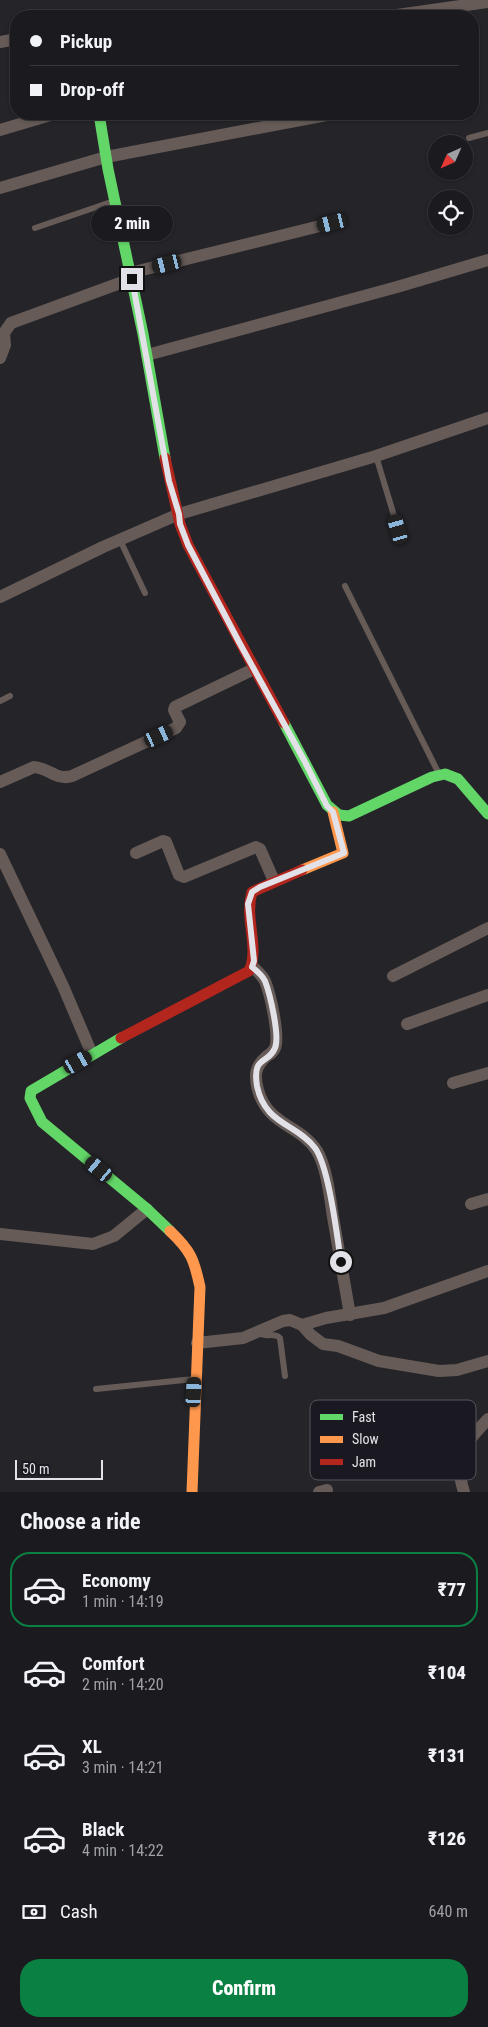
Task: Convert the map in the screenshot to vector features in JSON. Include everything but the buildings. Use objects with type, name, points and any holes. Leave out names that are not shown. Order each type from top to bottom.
[{"type":"street","points":[[432,10],[488,2]]},
{"type":"street","points":[[0,130],[34,120]]},
{"type":"street","points":[[100,120],[147,355],[169,481],[179,514],[180,524],[188,545],[327,806],[339,815],[349,816],[445,774],[458,779],[488,814]]},
{"type":"street","points":[[0,188],[106,157],[300,120]]},
{"type":"street","points":[[0,358],[5,345],[4,333],[12,323],[131,276],[332,223]]},
{"type":"street","points":[[147,355],[397,287],[488,260]]},
{"type":"street","points":[[0,597],[179,514],[376,456],[488,418]]},
{"type":"street","points":[[0,782],[34,767],[40,767],[59,777],[72,776],[176,728],[180,722],[174,710],[175,707],[254,670]]},
{"type":"street","points":[[192,1492],[200,1287],[195,1263],[185,1245],[147,1209],[42,1122],[30,1098],[32,1091],[37,1086],[252,967],[254,961],[248,904],[252,892],[274,881],[344,853],[333,812]]},
{"type":"street","points":[[136,853],[163,841],[166,842],[179,875],[184,877],[256,847],[260,849],[274,881]]},
{"type":"street","points":[[0,854],[63,986],[92,1054]]},
{"type":"street","points":[[393,976],[488,928]]},
{"type":"street","points":[[252,967],[264,981],[269,994],[276,1038],[276,1046],[273,1052],[257,1068],[258,1088],[262,1101],[271,1114],[311,1143],[320,1156],[329,1193],[350,1314]]},
{"type":"street","points":[[407,1024],[488,995]]},
{"type":"street","points":[[453,1083],[488,1073]]},
{"type":"street","points":[[471,1204],[488,1199]]},
{"type":"street","points":[[0,1234],[93,1244],[114,1236],[147,1209]]},
{"type":"street","points":[[302,1325],[326,1318],[384,1308],[488,1271]]},
{"type":"street","points":[[197,1343],[243,1338],[283,1321],[290,1320],[302,1325],[310,1335],[323,1344],[338,1346],[379,1361],[439,1371],[457,1370],[488,1361]]},
{"type":"street","points":[[476,1433],[488,1419]]},
{"type":"street","points":[[460,1480],[464,1492]]},
{"type":"lane","points":[[473,137],[488,133]]},
{"type":"lane","points":[[35,228],[115,200]]},
{"type":"lane","points":[[376,456],[398,529]]},
{"type":"lane","points":[[120,540],[145,593]]},
{"type":"lane","points":[[345,586],[440,776]]},
{"type":"lane","points":[[0,701],[10,696]]},
{"type":"lane","points":[[258,1332],[265,1336],[275,1335],[280,1338],[285,1376]]},
{"type":"lane","points":[[96,1390],[195,1379]]},
{"type":"traffic: fast","points":[[100,120],[108,169],[143,334],[165,458]]},
{"type":"traffic: fast","points":[[284,723],[327,805],[339,815],[349,816],[432,777],[445,774],[458,779],[488,814]]},
{"type":"traffic: fast","points":[[121,1038],[31,1091],[30,1098],[42,1122],[147,1209],[170,1231]]},
{"type":"traffic: slow","points":[[302,870],[343,853],[333,812]]},
{"type":"traffic: slow","points":[[170,1231],[183,1244],[191,1256],[200,1287],[192,1492]]},
{"type":"traffic: jam","points":[[165,458],[180,524],[188,545],[284,723]]},
{"type":"traffic: jam","points":[[121,1038],[249,971],[253,953],[250,912],[252,892],[302,870]]},
{"type":"route","points":[[132,279],[169,481],[179,514],[180,524],[188,545],[239,642],[327,806],[333,812],[344,853],[260,887],[252,892],[248,904],[254,961],[252,967],[260,974],[269,994],[276,1038],[276,1046],[273,1052],[257,1068],[258,1088],[262,1101],[271,1114],[311,1143],[320,1156],[329,1193],[341,1262]]}]
